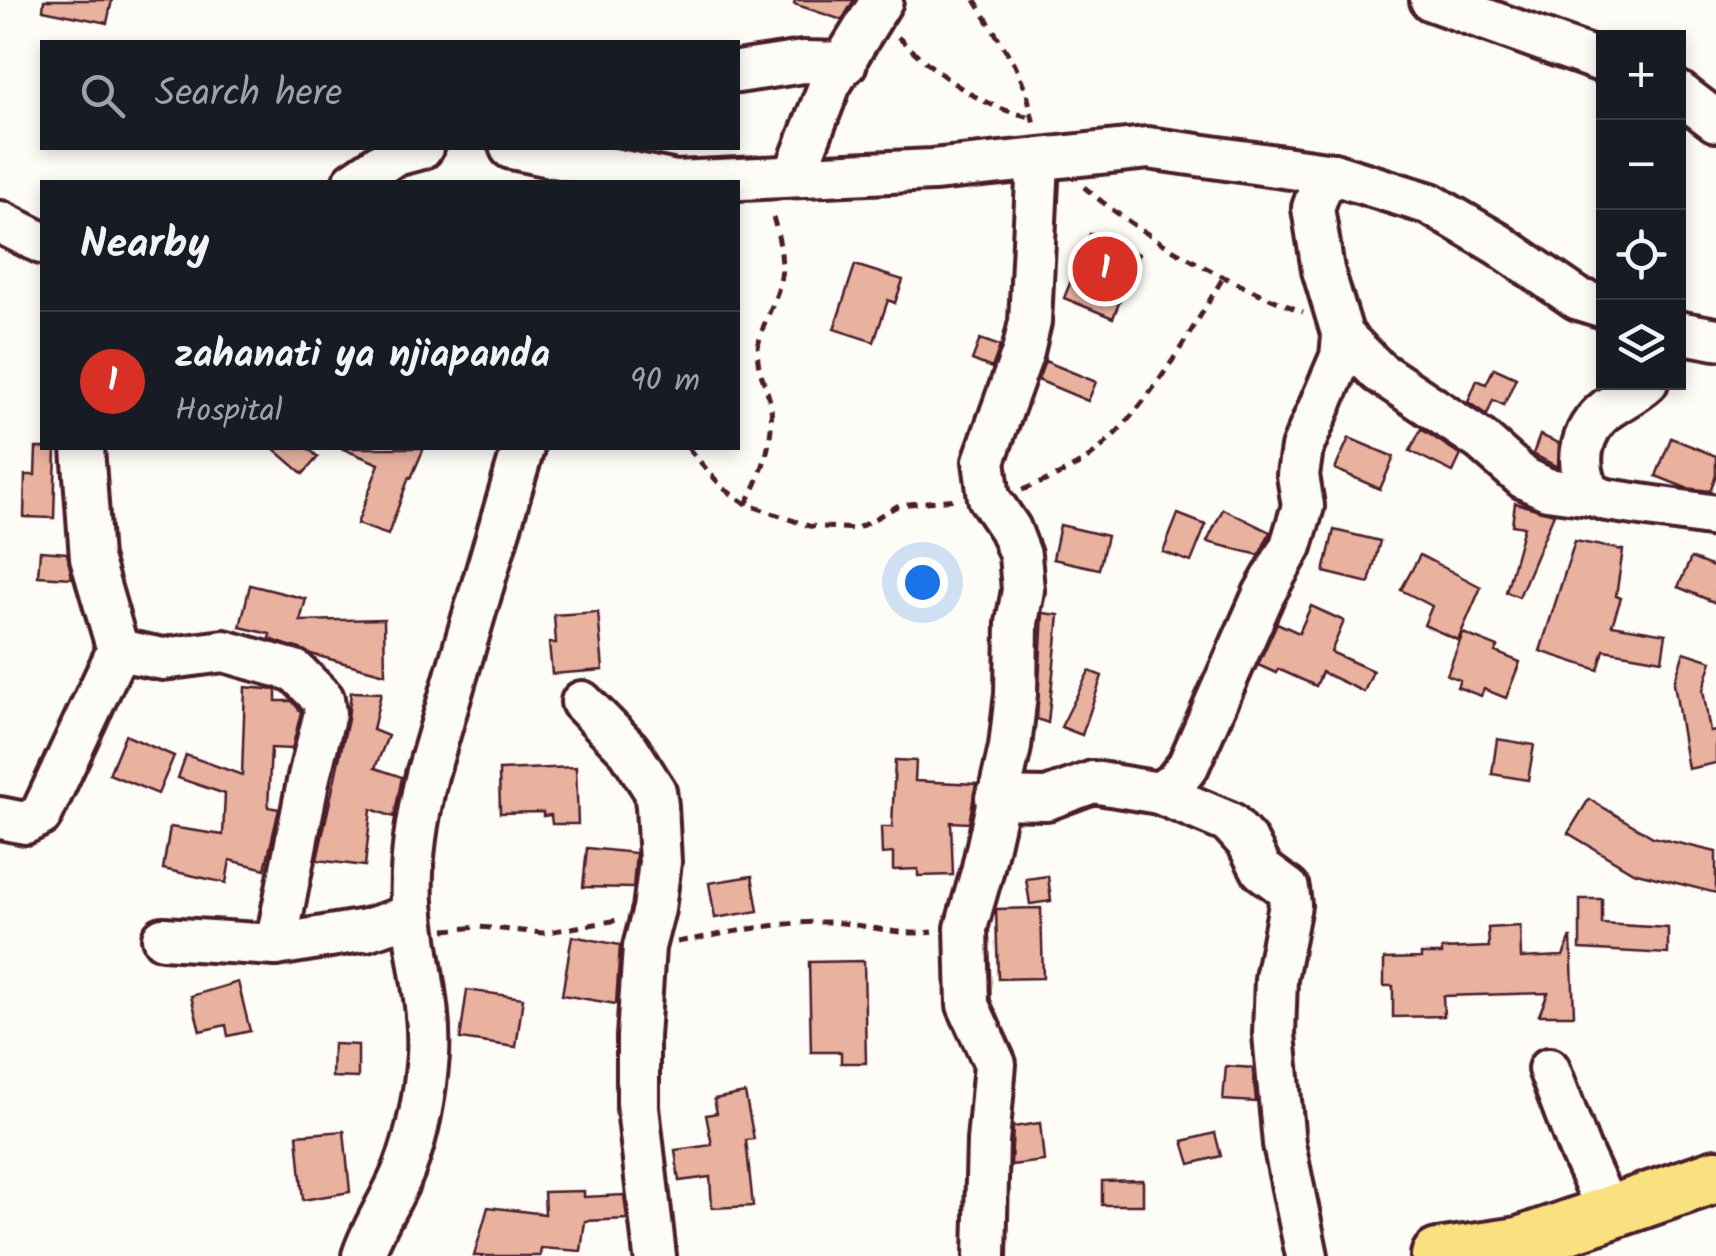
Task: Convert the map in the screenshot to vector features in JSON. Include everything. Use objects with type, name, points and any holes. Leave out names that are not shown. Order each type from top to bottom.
[{"type":"main road","points":[[1438,1256],[1519,1244],[1608,1210],[1716,1176]]},
{"type":"street","points":[[1431,0],[1596,59]]},
{"type":"street","points":[[795,174],[824,98],[878,7]]},
{"type":"street","points":[[740,72],[802,62],[846,63]]},
{"type":"street","points":[[1686,88],[1716,86]]},
{"type":"street","points":[[1686,96],[1716,120]]},
{"type":"street","points":[[706,180],[933,170],[1148,148],[1332,174],[1430,204],[1498,244],[1578,299],[1596,305]]},
{"type":"street","points":[[357,180],[392,156],[414,150]]},
{"type":"street","points":[[523,150],[635,168],[670,180]]},
{"type":"street","points":[[986,1256],[988,1141],[995,1064],[968,1005],[966,928],[1010,747],[1016,694],[1017,623],[1023,590],[1020,555],[1010,529],[990,498],[984,461],[1030,322],[1044,160]]},
{"type":"street","points":[[1158,793],[1176,782],[1188,766],[1264,594],[1291,546],[1303,506],[1298,462],[1341,357],[1342,336],[1323,270],[1313,208],[1320,189],[1332,174]]},
{"type":"street","points":[[0,222],[40,242]]},
{"type":"street","points":[[1342,336],[1379,372],[1481,440],[1524,478],[1547,489],[1716,516]]},
{"type":"street","points":[[1591,495],[1580,468],[1587,432],[1597,418],[1636,390]]},
{"type":"street","points":[[0,818],[25,823],[41,816],[118,650],[91,558],[82,450]]},
{"type":"street","points":[[363,1256],[405,1168],[422,1110],[428,1039],[411,868],[426,775],[522,450]]},
{"type":"street","points":[[118,650],[163,658],[224,652],[295,671],[323,698],[326,713],[308,777],[276,945]]},
{"type":"street","points":[[582,702],[629,750],[655,791],[660,862],[644,947],[638,1108],[656,1256]]},
{"type":"street","points":[[996,798],[1047,799],[1093,782],[1158,793],[1230,823],[1248,842],[1262,870],[1288,889],[1290,905],[1276,978],[1274,1034],[1284,1144],[1306,1256]]},
{"type":"street","points":[[163,938],[276,945],[415,924]]},
{"type":"street","points":[[1550,1069],[1579,1148],[1608,1210]]},
{"type":"path","points":[[975,0],[1015,65],[1027,93],[1044,160],[1140,232],[1312,316],[1342,336]]},
{"type":"path","points":[[878,7],[920,58],[998,108],[1032,117]]},
{"type":"path","points":[[746,504],[758,484],[770,430],[771,408],[758,361],[762,331],[779,287],[782,263],[768,201],[752,177]]},
{"type":"path","points":[[690,450],[723,488],[746,504],[809,526],[842,530],[856,529],[899,505],[990,498],[1025,490],[1071,469],[1118,430],[1181,349],[1224,276]]},
{"type":"path","points":[[415,924],[543,932],[604,924],[654,909]]},
{"type":"path","points":[[644,947],[800,923],[830,922],[919,934],[966,928]]},
{"type":"building","points":[[44,0],[112,0],[107,23],[43,10]]},
{"type":"building","points":[[795,0],[854,0],[842,20],[794,4]]},
{"type":"building","points":[[1090,234],[1139,254],[1113,318],[1064,298]]},
{"type":"building","points":[[855,265],[903,280],[895,303],[888,300],[874,342],[834,329]]},
{"type":"building","points":[[980,339],[1000,346],[992,368],[972,360]]},
{"type":"building","points":[[1045,361],[1096,382],[1088,401],[1038,380]]},
{"type":"building","points":[[1494,368],[1516,378],[1504,405],[1493,400],[1487,415],[1468,402],[1477,380],[1486,384]]},
{"type":"building","points":[[1421,429],[1461,455],[1453,472],[1410,451]]},
{"type":"building","points":[[1540,435],[1559,443],[1558,467],[1533,454]]},
{"type":"building","points":[[1349,438],[1394,457],[1380,489],[1335,469]]},
{"type":"building","points":[[1671,438],[1716,456],[1716,475],[1710,491],[1686,488],[1656,476]]},
{"type":"building","points":[[36,448],[56,450],[54,518],[24,517],[25,475],[35,475]]},
{"type":"building","points":[[275,450],[310,450],[318,457],[303,474]]},
{"type":"building","points":[[346,450],[423,450],[388,535],[357,524],[379,464]]},
{"type":"building","points":[[1515,503],[1554,514],[1519,597],[1506,592],[1524,527],[1512,525]]},
{"type":"building","points":[[1223,509],[1270,532],[1259,555],[1207,542]]},
{"type":"building","points":[[1178,514],[1206,525],[1191,562],[1163,552]]},
{"type":"building","points":[[1060,525],[1107,536],[1099,569],[1053,559]]},
{"type":"building","points":[[1334,530],[1380,541],[1369,583],[1324,572]]},
{"type":"building","points":[[1575,541],[1623,550],[1616,596],[1621,598],[1612,625],[1666,634],[1662,660],[1604,650],[1598,670],[1540,651]]},
{"type":"building","points":[[40,551],[67,553],[72,578],[38,576]]},
{"type":"building","points":[[1420,555],[1481,587],[1458,640],[1424,625],[1432,606],[1401,590]]},
{"type":"building","points":[[1691,558],[1716,568],[1716,603],[1678,587]]},
{"type":"building","points":[[250,585],[306,599],[300,621],[384,619],[385,674],[311,654],[270,639],[270,634],[240,627]]},
{"type":"building","points":[[1311,606],[1344,621],[1331,652],[1373,671],[1364,692],[1322,672],[1316,686],[1278,669],[1276,673],[1258,665],[1277,623],[1299,633]]},
{"type":"building","points":[[598,612],[603,670],[552,674],[549,643],[556,643],[554,615]]},
{"type":"building","points":[[1043,613],[1059,615],[1048,723],[1037,719]]},
{"type":"building","points":[[1463,633],[1498,647],[1495,652],[1520,662],[1506,698],[1484,689],[1481,696],[1457,687],[1460,680],[1447,675]]},
{"type":"building","points":[[1684,652],[1712,661],[1703,690],[1710,732],[1716,731],[1716,763],[1688,769],[1674,683]]},
{"type":"building","points":[[1089,671],[1102,676],[1082,735],[1061,727]]},
{"type":"building","points":[[245,687],[276,690],[276,701],[292,701],[301,712],[292,749],[271,748],[268,807],[279,809],[265,869],[230,860],[226,883],[163,869],[170,827],[223,835],[225,794],[178,778],[186,755],[242,775]]},
{"type":"building","points":[[351,692],[381,693],[373,730],[388,736],[375,768],[402,777],[394,817],[371,809],[365,866],[317,860]]},
{"type":"building","points":[[125,735],[174,756],[158,794],[109,774]]},
{"type":"building","points":[[1497,739],[1534,745],[1528,780],[1492,774]]},
{"type":"building","points":[[895,760],[916,761],[915,781],[976,784],[969,823],[951,822],[953,875],[918,876],[918,869],[893,870],[893,853],[882,854],[881,827],[892,827]]},
{"type":"building","points":[[576,767],[578,824],[552,824],[551,815],[543,816],[543,812],[500,813],[499,770]]},
{"type":"building","points":[[1589,799],[1653,837],[1716,852],[1716,893],[1633,872],[1568,833]]},
{"type":"building","points":[[587,848],[636,853],[633,888],[583,887]]},
{"type":"building","points":[[752,876],[758,911],[715,918],[709,883]]},
{"type":"building","points":[[1048,876],[1051,901],[1030,904],[1026,879]]},
{"type":"building","points":[[1580,899],[1602,899],[1602,924],[1668,928],[1668,954],[1580,949]]},
{"type":"building","points":[[1041,908],[1043,978],[998,979],[996,909]]},
{"type":"building","points":[[1520,926],[1521,958],[1563,956],[1571,937],[1574,1015],[1539,1015],[1548,993],[1443,996],[1444,1016],[1393,1017],[1393,986],[1384,986],[1384,959],[1421,958],[1421,954],[1442,954],[1442,949],[1489,947],[1488,928]]},
{"type":"building","points":[[572,936],[620,945],[616,1004],[562,995]]},
{"type":"building","points":[[864,961],[866,1063],[841,1063],[841,1052],[811,1052],[809,962]]},
{"type":"building","points":[[238,982],[250,1031],[228,1036],[226,1025],[200,1031],[191,996]]},
{"type":"building","points":[[467,990],[523,998],[516,1047],[460,1039]]},
{"type":"building","points":[[333,1044],[358,1045],[358,1078],[332,1077]]},
{"type":"building","points":[[1226,1066],[1253,1068],[1256,1102],[1223,1100]]},
{"type":"building","points":[[745,1093],[754,1139],[746,1140],[753,1206],[712,1208],[710,1177],[679,1181],[675,1150],[712,1145],[706,1115],[717,1113],[714,1099]]},
{"type":"building","points":[[1040,1123],[1044,1161],[1011,1165],[1013,1127]]},
{"type":"building","points":[[344,1131],[350,1192],[303,1200],[297,1135]]},
{"type":"building","points":[[1215,1133],[1221,1156],[1190,1164],[1183,1141]]},
{"type":"building","points":[[1143,1180],[1143,1205],[1102,1205],[1102,1181]]},
{"type":"building","points":[[584,1191],[584,1197],[624,1195],[627,1219],[585,1221],[581,1251],[541,1248],[540,1256],[474,1256],[488,1207],[545,1214],[544,1192]]},
{"type":"place","name":"zahanati ya njiapanda","points":[[1105,269]]}]
